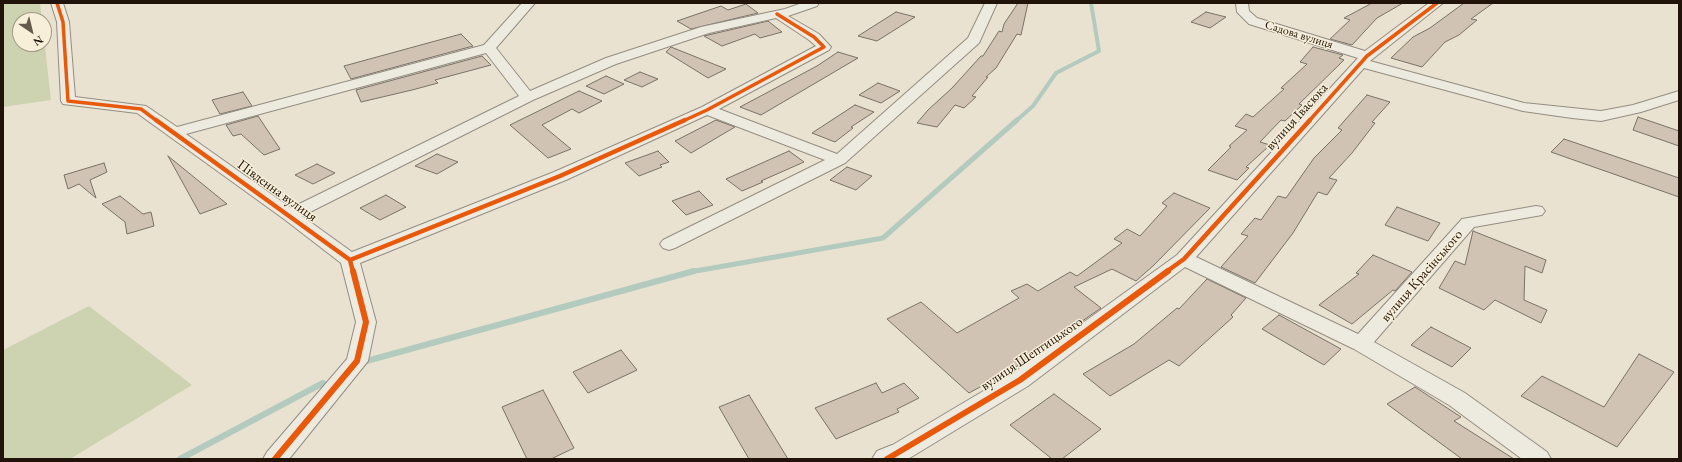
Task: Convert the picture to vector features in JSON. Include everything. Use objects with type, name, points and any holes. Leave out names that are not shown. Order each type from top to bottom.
[{"type":"street","name":"Південна вулиця","points":[[57,3],[63,22],[68,101],[141,108],[290,214],[350,260]]},
{"type":"street","points":[[176,132],[489,48],[529,3]]},
{"type":"street","points":[[290,214],[528,97],[611,61],[706,30],[777,14],[813,3]]},
{"type":"street","points":[[669,244],[839,160],[974,40],[991,3]]},
{"type":"street","name":"Садова вулиця","points":[[1242,3],[1244,12],[1253,21],[1364,60],[1523,107],[1572,114],[1601,116],[1636,109],[1679,95]]},
{"type":"street","name":"вулиця Івасюка","points":[[1184,259],[1364,60],[1437,3]]},
{"type":"street","points":[[275,459],[357,361],[366,322],[350,260],[560,176],[707,110],[824,47],[814,36],[777,14]]},
{"type":"street","points":[[489,48],[528,97]]},
{"type":"street","points":[[707,110],[839,160]]},
{"type":"street","name":"вулиця Красінського","points":[[1361,344],[1468,223],[1536,211]]},
{"type":"street","points":[[1184,259],[1361,344],[1457,399],[1540,459]]},
{"type":"street","name":"вулиця Шептицького","points":[[891,458],[1020,380],[1184,259]]},
{"type":"green space","points":[[3,3],[40,3],[41,12],[12,12],[12,52],[46,52],[51,100],[3,107]]},
{"type":"green space","points":[[89,306],[192,385],[70,459],[3,459],[3,350]]},
{"type":"building","points":[[1018,3],[1028,3],[1021,35],[1017,34],[996,68],[986,77],[988,77],[972,96],[976,97],[964,108],[955,105],[937,127],[917,123],[981,56],[983,56],[999,31],[1002,32],[1004,24]]},
{"type":"building","points":[[1372,3],[1403,3],[1377,18],[1352,45],[1330,39],[1350,20],[1344,18]]},
{"type":"building","points":[[1464,3],[1493,3],[1471,19],[1477,20],[1459,35],[1445,42],[1422,67],[1391,58],[1413,37],[1430,28]]},
{"type":"building","points":[[746,4],[758,13],[691,29],[677,21],[721,6],[728,10]]},
{"type":"building","points":[[896,12],[915,17],[877,41],[858,36]]},
{"type":"building","points":[[1206,12],[1226,17],[1210,28],[1191,22]]},
{"type":"building","points":[[768,21],[782,32],[760,38],[755,34],[722,46],[704,36]]},
{"type":"building","points":[[461,34],[473,46],[351,79],[344,66]]},
{"type":"building","points":[[671,47],[726,69],[708,78],[666,52]]},
{"type":"building","points":[[1313,47],[1343,55],[1339,58],[1344,60],[1299,104],[1302,105],[1285,121],[1281,120],[1260,142],[1270,145],[1246,167],[1249,168],[1237,180],[1208,170],[1231,147],[1229,146],[1247,130],[1235,126],[1246,114],[1253,117],[1284,89],[1281,88],[1307,64],[1300,62]]},
{"type":"building","points":[[838,52],[858,58],[761,115],[740,107],[817,66]]},
{"type":"building","points":[[482,56],[491,65],[435,80],[438,83],[361,102],[356,90]]},
{"type":"building","points":[[640,72],[658,79],[642,87],[624,80]]},
{"type":"building","points":[[606,76],[624,84],[604,94],[586,86]]},
{"type":"building","points":[[878,83],[900,91],[881,103],[859,95]]},
{"type":"building","points":[[579,91],[602,101],[579,113],[572,109],[542,125],[571,149],[548,158],[510,125]]},
{"type":"building","points":[[243,92],[252,106],[220,114],[212,100]]},
{"type":"building","points":[[1367,95],[1390,102],[1372,122],[1375,123],[1352,153],[1329,178],[1337,180],[1327,195],[1318,192],[1293,233],[1255,283],[1221,267],[1248,236],[1241,234],[1255,218],[1261,220],[1278,196],[1286,198],[1314,158],[1342,130],[1338,128]]},
{"type":"building","points":[[855,105],[874,112],[851,127],[853,128],[835,142],[812,133]]},
{"type":"building","points":[[258,116],[280,149],[264,155],[241,134],[233,136],[226,125]]},
{"type":"building","points":[[1638,117],[1679,131],[1679,146],[1633,130]]},
{"type":"building","points":[[716,120],[735,127],[691,153],[675,141]]},
{"type":"building","points":[[1564,139],[1679,178],[1679,197],[1551,152]]},
{"type":"building","points":[[658,151],[669,162],[660,165],[662,167],[639,176],[625,163]]},
{"type":"building","points":[[789,151],[804,162],[742,191],[726,179]]},
{"type":"building","points":[[437,154],[458,162],[437,174],[415,166]]},
{"type":"building","points":[[168,156],[227,204],[200,214]]},
{"type":"building","points":[[104,163],[107,172],[90,180],[96,198],[79,184],[68,189],[64,175]]},
{"type":"building","points":[[317,164],[335,173],[313,184],[295,175]]},
{"type":"building","points":[[847,167],[872,176],[856,190],[830,180]]},
{"type":"building","points":[[699,191],[713,205],[686,215],[672,201]]},
{"type":"building","points":[[1174,193],[1210,208],[1154,265],[1136,281],[1112,269],[1074,287],[1101,308],[1013,369],[969,393],[887,319],[921,302],[957,333],[1019,298],[1011,291],[1027,284],[1038,291],[1070,272],[1077,276],[1122,243],[1114,239],[1127,229],[1140,236],[1167,206],[1162,203]]},
{"type":"building","points":[[386,195],[406,207],[380,220],[360,208]]},
{"type":"building","points":[[120,196],[143,214],[151,212],[154,226],[127,234],[125,222],[102,204]]},
{"type":"building","points":[[1397,207],[1440,223],[1428,241],[1385,225]]},
{"type":"building","points":[[1473,231],[1546,260],[1542,273],[1525,266],[1524,300],[1547,310],[1541,323],[1495,300],[1484,310],[1439,288],[1455,261],[1465,265]]},
{"type":"building","points":[[1373,255],[1412,272],[1395,291],[1393,290],[1352,324],[1319,305],[1359,274],[1356,273]]},
{"type":"building","points":[[1207,279],[1246,298],[1231,315],[1233,317],[1179,366],[1169,360],[1110,396],[1083,374],[1134,344],[1177,308],[1179,309]]},
{"type":"building","points":[[1279,315],[1341,349],[1324,365],[1262,329]]},
{"type":"building","points":[[1431,327],[1471,348],[1452,367],[1411,345]]},
{"type":"building","points":[[621,350],[637,370],[588,393],[573,372]]},
{"type":"building","points":[[1639,354],[1674,372],[1617,447],[1521,396],[1542,376],[1604,407]]},
{"type":"building","points":[[876,383],[882,393],[904,383],[919,398],[897,409],[899,412],[836,439],[815,408]]},
{"type":"building","points":[[1415,387],[1461,417],[1454,421],[1514,459],[1462,459],[1387,404]]},
{"type":"building","points":[[543,390],[574,448],[551,459],[527,459],[502,407]]},
{"type":"building","points":[[1054,394],[1101,429],[1062,459],[1052,459],[1010,425]]},
{"type":"building","points":[[749,395],[788,459],[749,459],[719,407]]},
{"type":"waterway","points":[[1016,121],[1033,106],[1056,73],[1099,51],[1091,3]]},
{"type":"waterway","points":[[691,272],[883,238],[1017,120]]},
{"type":"waterway","points":[[363,362],[691,272]]},
{"type":"waterway","points":[[180,459],[323,383]]},
{"type":"cycle path","points":[[57,3],[63,22],[68,101],[141,109],[290,215],[350,260],[366,322],[357,361],[275,459]]},
{"type":"cycle path","points":[[887,459],[1020,380],[1184,259],[1367,56],[1437,3]]},
{"type":"cycle path","points":[[350,260],[560,176],[707,110],[824,47],[814,37],[777,14]]}]
